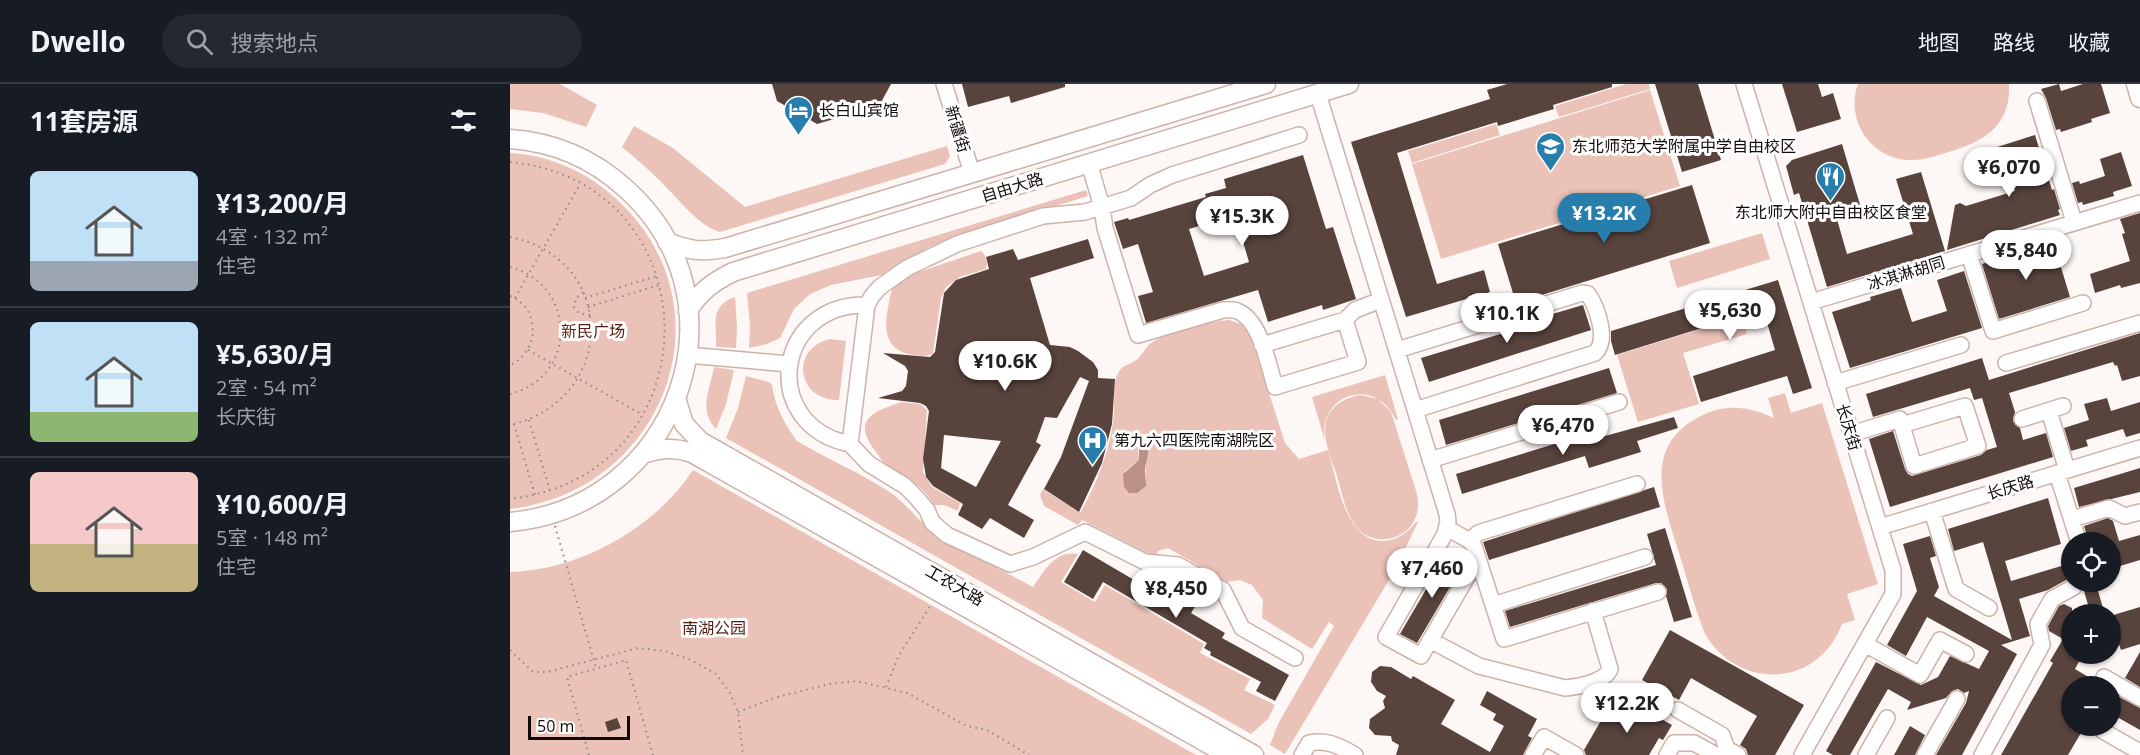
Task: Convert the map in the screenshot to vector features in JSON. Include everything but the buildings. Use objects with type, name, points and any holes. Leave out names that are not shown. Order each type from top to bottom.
[{"type":"main road","name":"自由大路","points":[[667,242],[687,250],[702,252],[725,248],[1266,84]]},
{"type":"main road","name":"自由大路","points":[[688,311],[696,297],[706,288],[733,272],[1349,84]]},
{"type":"main road","points":[[2136,84],[2140,98]]},
{"type":"main road","points":[[510,139],[541,143],[561,149],[599,168],[632,194],[653,219],[667,242],[681,275],[688,311],[687,355],[676,398],[663,427],[643,454],[624,475],[581,503],[552,515],[510,522]]},
{"type":"main road","name":"工农大路","points":[[676,398],[684,424],[700,441],[1254,755]]},
{"type":"main road","name":"工农大路","points":[[643,454],[670,448],[692,453],[1228,755]]},
{"type":"street","name":"新疆街","points":[[944,84],[972,173]]},
{"type":"street","name":"长庆街","points":[[1744,84],[1893,570],[1893,594],[1809,753]]},
{"type":"street","points":[[1318,94],[1447,514],[1447,528],[1386,637],[1421,656],[1478,558]]},
{"type":"street","points":[[2037,101],[2074,222]]},
{"type":"street","points":[[850,444],[867,305],[880,287],[907,268],[957,244],[1043,216],[1085,212],[1131,198],[1150,185],[1172,175],[1299,135]]},
{"type":"street","points":[[1089,163],[1102,207],[1105,228],[1138,335],[1223,309],[1236,310],[1245,315],[1255,326],[1275,387],[1358,362],[1345,320]]},
{"type":"street","name":"冰淇淋胡同","points":[[1810,302],[2140,202]]},
{"type":"street","points":[[1969,254],[1993,330],[2083,303]]},
{"type":"street","points":[[1396,350],[1582,292],[1588,294],[1591,299],[1600,325],[1599,350],[1595,353],[1415,410]]},
{"type":"street","points":[[1262,345],[1345,320],[1355,310],[1381,300]]},
{"type":"street","points":[[867,305],[842,307],[820,316],[802,333],[796,343],[789,364],[790,391],[807,423],[826,437],[850,444],[869,464],[905,486],[927,510],[932,522],[946,535],[1010,564],[1033,558],[1085,532],[1145,562],[1178,565],[1223,590],[1242,628],[1294,658]]},
{"type":"street","points":[[2006,363],[2140,323]]},
{"type":"street","points":[[1835,383],[1960,345]]},
{"type":"street","points":[[687,355],[789,364]]},
{"type":"street","points":[[1430,460],[1619,402]]},
{"type":"street","points":[[1851,434],[1900,419],[1914,466],[1978,446],[1965,406],[1902,425]]},
{"type":"street","points":[[2022,419],[2056,409],[2062,471],[2076,532]]},
{"type":"street","name":"长庆路","points":[[1880,527],[2140,448]]},
{"type":"street","points":[[1470,541],[1478,533],[1637,484]]},
{"type":"street","points":[[2072,519],[2109,508],[2125,516],[2140,512]]},
{"type":"street","points":[[1932,511],[1956,589],[1989,608]]},
{"type":"street","points":[[1447,528],[1470,541],[1478,558],[1504,639],[1658,592]]},
{"type":"street","points":[[1493,605],[1645,557]]},
{"type":"street","points":[[1982,755],[2042,645],[2038,624],[2052,599],[2065,592]]},
{"type":"street","points":[[1430,640],[1479,666],[1565,688],[1573,687],[1603,678],[1610,669],[1593,611]]},
{"type":"street","points":[[1865,644],[1920,675],[1940,640],[1966,654]]},
{"type":"street","points":[[2121,687],[2140,698]]},
{"type":"street","points":[[1925,755],[1957,699]]},
{"type":"street","points":[[1678,710],[1722,735],[1727,749],[1738,755]]},
{"type":"street","points":[[1866,755],[1887,718]]},
{"type":"street","points":[[2112,736],[2140,752]]},
{"type":"street","points":[[1533,755],[1544,737],[1576,755]]},
{"type":"street","points":[[1302,755],[1309,743],[1320,741],[1334,743],[1355,755]]},
{"type":"street","points":[[1667,755],[1674,743],[1694,742],[1716,755]]},
{"type":"path","points":[[510,162],[540,167],[580,184],[606,201],[642,243],[657,276],[665,314],[664,351],[656,387],[643,415],[630,434],[605,460],[575,480],[536,495],[510,499]]},
{"type":"path","points":[[515,298],[580,184]]},
{"type":"path","points":[[510,237],[543,248],[565,265],[583,292],[590,315],[591,342],[586,362],[578,378],[557,403],[529,420],[510,424]]},
{"type":"path","points":[[510,267],[528,274],[547,290],[559,315],[561,337],[558,351],[544,374],[534,384],[510,394]]},
{"type":"path","points":[[585,298],[657,276]]},
{"type":"path","points":[[588,307],[659,285]]},
{"type":"path","points":[[583,292],[576,298],[574,307],[579,313],[590,315]]},
{"type":"path","points":[[510,296],[523,304],[533,324],[533,336],[528,350],[524,356],[510,365]]},
{"type":"path","points":[[528,350],[643,415]]},
{"type":"path","points":[[529,420],[550,490]]},
{"type":"path","points":[[514,424],[536,495]]},
{"type":"path","points":[[552,515],[596,668]]},
{"type":"path","points":[[885,687],[899,655],[938,592]]},
{"type":"path","points":[[510,650],[533,672],[547,672],[638,648],[665,651],[691,660],[716,674],[730,693],[738,712],[742,755]]},
{"type":"path","points":[[590,755],[567,677],[626,660],[653,755]]},
{"type":"path","points":[[738,712],[774,698],[829,684],[857,681],[907,693],[966,726],[987,730],[1029,755]]},
{"type":"green space","points":[[510,84],[560,84],[597,105],[586,127],[543,113],[510,109]]},
{"type":"green space","points":[[1626,84],[1649,84],[1650,89],[1559,117],[1555,106]]},
{"type":"green space","points":[[1858,84],[2009,84],[2009,98],[2001,120],[1986,136],[1952,151],[1925,159],[1908,160],[1894,158],[1882,152],[1864,134],[1855,110]]},
{"type":"green space","points":[[1650,90],[1680,186],[1441,259],[1412,164]]},
{"type":"green space","points":[[1496,124],[1500,135],[1412,163],[1408,151]]},
{"type":"green space","points":[[634,126],[673,148],[745,207],[947,146],[950,156],[945,164],[720,232],[703,223],[622,147]]},
{"type":"green space","name":"新民广场","points":[[510,153],[538,157],[565,166],[590,179],[613,196],[650,239],[670,287],[675,337],[666,385],[644,430],[609,467],[565,494],[510,509]]},
{"type":"green space","points":[[1086,190],[1088,196],[946,240],[927,248],[886,274],[831,285],[810,294],[794,309],[780,338],[749,348],[747,293]]},
{"type":"green space","points":[[1762,233],[1770,259],[1677,288],[1669,261]]},
{"type":"green space","points":[[981,251],[986,260],[986,269],[960,277],[946,287],[941,298],[933,353],[920,356],[897,349],[892,344],[886,330],[887,312],[895,284],[910,275]]},
{"type":"green space","points":[[735,297],[736,348],[716,347],[718,311],[721,305]]},
{"type":"green space","points":[[1742,316],[1747,334],[1683,353],[1699,404],[1638,422],[1617,355]]},
{"type":"green space","points":[[1229,320],[1241,324],[1250,334],[1285,443],[1299,459],[1328,450],[1344,506],[1358,530],[1368,537],[1386,541],[1401,536],[1418,522],[1395,570],[1285,754],[1270,745],[1278,724],[1334,626],[1329,622],[1312,649],[1262,618],[1263,600],[1252,585],[1240,580],[1227,582],[1168,548],[1158,551],[1155,557],[1082,520],[1078,525],[1044,506],[1040,495],[1043,489],[1080,513],[1105,458],[1114,418],[1115,382],[1120,370],[1138,358],[1154,341],[1180,331]],"holes":[[[1141,441],[1148,444],[1146,468],[1146,483],[1124,472],[1139,460],[1138,451]]]},
{"type":"green space","points":[[830,339],[846,341],[839,400],[825,398],[814,392],[807,384],[803,374],[808,353],[817,345]]},
{"type":"green space","points":[[714,367],[734,370],[726,404],[716,429],[706,407]]},
{"type":"green space","points":[[1385,375],[1398,419],[1396,420],[1387,406],[1375,398],[1363,394],[1350,396],[1339,401],[1330,411],[1325,424],[1325,441],[1312,397]]},
{"type":"green space","points":[[746,376],[769,382],[772,385],[781,414],[797,441],[888,491],[939,537],[1033,587],[1046,568],[1057,558],[1063,555],[1078,554],[1061,582],[1095,602],[1105,585],[1204,644],[1200,653],[1250,679],[1244,690],[1275,705],[1268,719],[1251,734],[726,438],[738,408]]},
{"type":"green space","points":[[1785,393],[1791,413],[1822,403],[1878,584],[1847,594],[1855,620],[1842,624],[1831,645],[1815,661],[1797,670],[1777,674],[1757,673],[1737,665],[1720,653],[1705,634],[1663,497],[1663,459],[1670,443],[1683,428],[1703,415],[1721,409],[1739,408],[1757,411],[1774,418],[1768,398]]},
{"type":"green space","points":[[1360,395],[1378,399],[1391,412],[1417,494],[1418,509],[1413,523],[1403,533],[1390,538],[1370,537],[1355,525],[1346,506],[1326,443],[1326,422],[1331,411],[1348,398]]},
{"type":"green space","points":[[901,402],[920,404],[927,410],[923,472],[932,487],[960,503],[958,511],[944,505],[934,505],[924,491],[884,462],[867,438],[865,429],[870,417]]},
{"type":"green space","name":"南湖公园","points":[[693,470],[1196,755],[510,755],[510,572],[563,564],[613,542],[658,511]]},
{"type":"shaded area","points":[[1143,439],[1146,439],[1148,447],[1145,470],[1146,486],[1137,493],[1129,493],[1124,487],[1123,474],[1139,460],[1139,447]]},
{"type":"place","name":"长白山宾馆","points":[[798,136]]},
{"type":"place","name":"东北师范大学附属中学自由校区","points":[[1551,172]]},
{"type":"place","name":"东北师大附中自由校区食堂","points":[[1831,202]]},
{"type":"place","name":"第九六四医院南湖院区","points":[[1093,466]]}]
